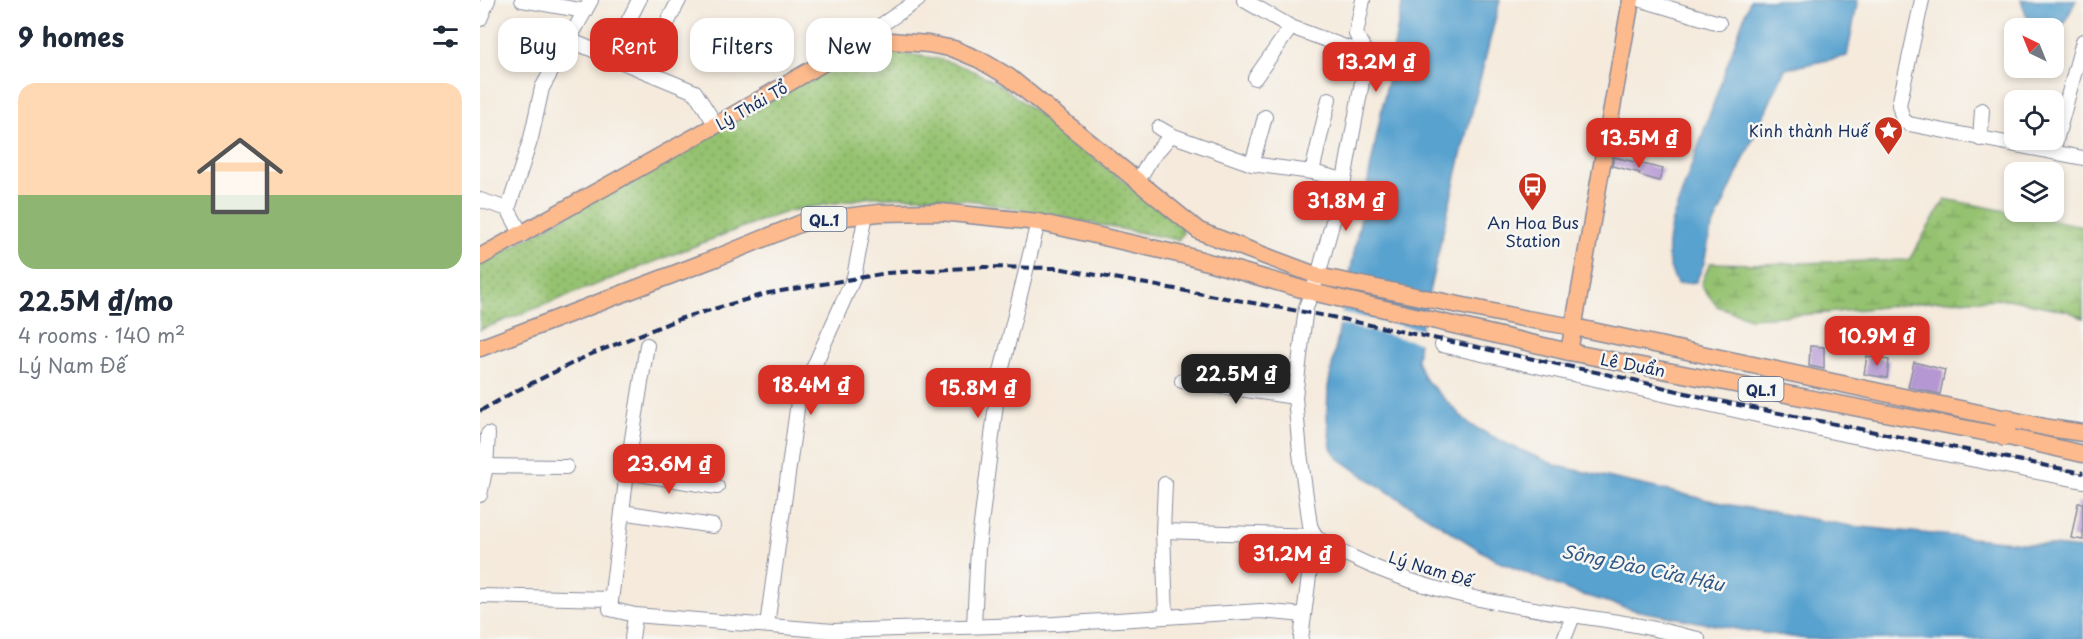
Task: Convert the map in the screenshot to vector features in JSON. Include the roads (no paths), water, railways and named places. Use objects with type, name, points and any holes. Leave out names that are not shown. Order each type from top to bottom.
[{"type":"main road","points":[[1569,352],[1631,0]]},
{"type":"main road","name":"Lý Thái Tổ","points":[[892,41],[928,44],[963,53],[1009,77],[1199,231]]},
{"type":"main road","name":"Lý Thái Tổ","points":[[480,257],[807,72]]},
{"type":"main road","name":"QL.1","points":[[480,348],[804,222],[866,214],[940,213],[1038,222],[1187,256]]},
{"type":"main road","points":[[1187,256],[1199,231]]},
{"type":"main road","name":"Lê Duẩn","points":[[1199,231],[1319,285],[1446,303],[1574,327],[2005,427],[2083,454]]},
{"type":"main road","name":"Lê Duẩn","points":[[1187,256],[1319,285],[1439,321],[1569,352],[2005,427],[2049,428],[2083,433]]},
{"type":"street","points":[[480,19],[488,0]]},
{"type":"street","points":[[522,0],[588,6],[578,23]]},
{"type":"street","points":[[630,18],[639,0]]},
{"type":"street","points":[[670,18],[679,0]]},
{"type":"street","points":[[1244,0],[1292,27],[1367,55]]},
{"type":"street","points":[[1301,639],[1314,536],[1310,525],[1300,453],[1295,398],[1305,312],[1319,285],[1344,180],[1367,55],[1356,34],[1363,0]]},
{"type":"street","points":[[1642,0],[1719,23]]},
{"type":"street","points":[[1922,0],[1899,105],[1902,117],[1909,124],[2083,158]]},
{"type":"street","points":[[889,18],[912,1]]},
{"type":"street","points":[[1255,78],[1292,27]]},
{"type":"street","points":[[2053,152],[2083,40]]},
{"type":"street","points":[[508,209],[531,138],[542,88],[551,72]]},
{"type":"street","points":[[648,72],[696,92],[716,125]]},
{"type":"street","points":[[1312,172],[1329,99]]},
{"type":"street","points":[[1980,139],[1982,110]]},
{"type":"street","points":[[1252,164],[1265,117]]},
{"type":"street","points":[[1138,181],[1165,132],[1252,164],[1312,172],[1344,180]]},
{"type":"street","points":[[480,200],[508,209],[522,235]]},
{"type":"street","points":[[767,625],[798,402],[854,278],[866,214]]},
{"type":"street","points":[[974,626],[978,548],[999,380],[1038,222]]},
{"type":"street","points":[[647,345],[627,472],[610,609],[634,615],[767,625],[833,635],[974,626],[1054,624],[1260,610],[1304,615]]},
{"type":"street","points":[[1442,345],[1867,439],[2083,481]]},
{"type":"street","points":[[1182,381],[1295,398]]},
{"type":"street","points":[[480,495],[486,466],[488,434]]},
{"type":"street","points":[[486,466],[566,467]]},
{"type":"street","points":[[627,472],[717,487]]},
{"type":"street","points":[[1165,484],[1163,531],[1166,616]]},
{"type":"street","points":[[622,512],[713,526]]},
{"type":"street","points":[[1163,531],[1314,536]]},
{"type":"street","name":"Lý Nam Đế","points":[[1314,536],[1325,544],[1368,565],[1413,583],[1452,595],[1619,622],[1698,639]]},
{"type":"street","points":[[480,596],[611,599]]},
{"type":"street","points":[[632,639],[634,615]]},
{"type":"street","points":[[1564,639],[1573,616]]},
{"type":"street","points":[[1052,639],[1054,624]]},
{"type":"water","name":"Sông Đào Cửa Hậu","points":[[1403,0],[1500,0],[1420,331],[1417,360],[1424,378],[1469,424],[1509,445],[1558,466],[1731,505],[1851,526],[2083,549],[2083,639],[1807,639],[1742,630],[1634,610],[1573,592],[1497,561],[1338,458],[1331,448],[1327,417],[1328,387]]},
{"type":"water","points":[[1750,0],[1858,0],[1847,56],[1785,69],[1710,233],[1704,263],[1696,282],[1677,284],[1670,268],[1668,253],[1672,221]]},
{"type":"water","points":[[2021,0],[2076,0],[2064,24],[2064,18],[2027,17]]},
{"type":"railway","points":[[480,411],[589,355],[679,319],[769,293],[887,273],[983,267],[1057,268],[1332,317],[1634,380],[1713,400],[2083,473]]},
{"type":"place","name":"Kinh thành Huế","points":[[1889,156]]},
{"type":"place","name":"An Hoa Bus Station","points":[[1533,212]]}]
